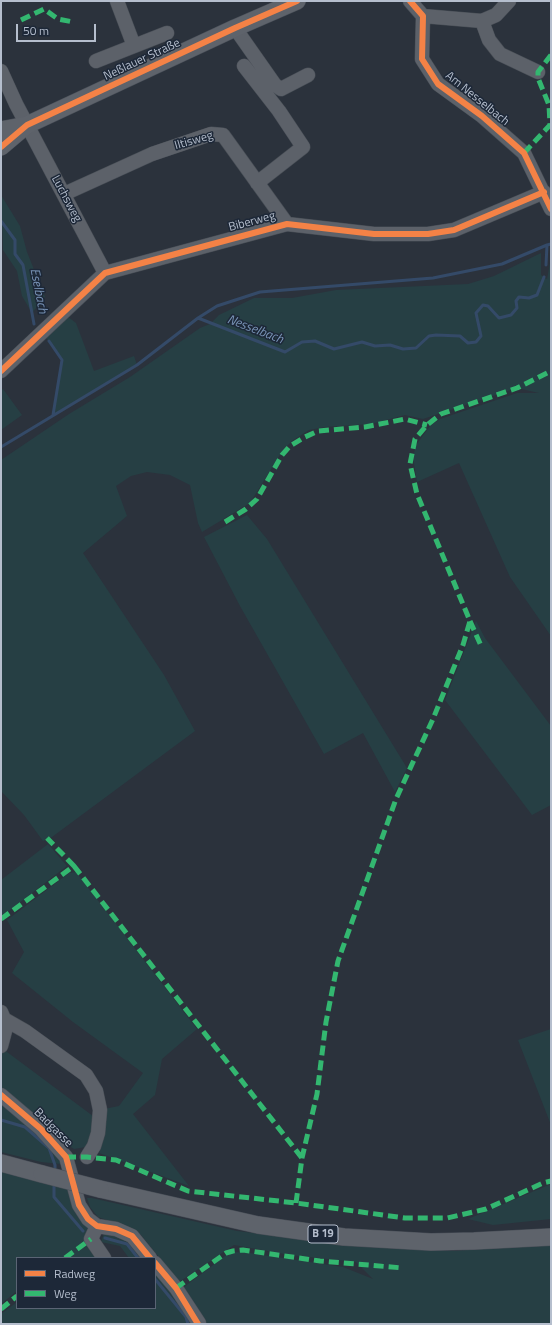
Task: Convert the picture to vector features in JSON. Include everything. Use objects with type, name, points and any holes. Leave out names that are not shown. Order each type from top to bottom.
[{"type":"main road","name":"Neßlauer Straße","points":[[1,130],[27,125],[235,28],[297,1]]},
{"type":"main road","name":"Neßlauer Straße","points":[[1,147],[27,125]]},
{"type":"main road","name":"B 19","points":[[1,1163],[100,1189],[244,1222],[344,1237],[431,1242],[474,1242],[551,1237]]},
{"type":"street","points":[[117,1],[134,46]]},
{"type":"street","points":[[410,1],[423,16],[482,21],[496,15],[509,1]]},
{"type":"street","name":"Am Nesselbach","points":[[423,16],[422,59],[438,84],[482,116],[524,153],[551,209]]},
{"type":"street","points":[[482,21],[489,40],[500,54],[538,72]]},
{"type":"street","points":[[235,28],[275,85],[281,89],[308,75]]},
{"type":"street","points":[[96,61],[167,33]]},
{"type":"street","points":[[244,66],[279,111],[303,147],[257,183]]},
{"type":"street","name":"Luchsweg","points":[[1,71],[27,125],[105,273]]},
{"type":"street","name":"Iltisweg","points":[[64,194],[152,154],[211,134],[223,135],[286,224]]},
{"type":"street","name":"Biberweg","points":[[2,370],[105,273],[286,224],[374,234],[428,234],[454,230],[544,192]]},
{"type":"street","points":[[1,1046],[5,1031],[2,1016]]},
{"type":"street","points":[[2,1016],[86,1075],[96,1091],[100,1110],[98,1133],[94,1146],[86,1157]]},
{"type":"street","name":"Badgasse","points":[[1,1095],[41,1129],[66,1157],[79,1205],[88,1219],[97,1226]]},
{"type":"street","points":[[103,1257],[91,1239],[97,1226],[116,1229],[132,1236],[149,1257]]},
{"type":"street","points":[[156,1265],[176,1288],[199,1323]]},
{"type":"green space","points":[[1,195],[20,226],[27,252],[45,297],[32,313],[22,296],[17,271],[3,250]]},
{"type":"green space","points":[[541,253],[541,275],[547,279],[551,258],[551,636],[510,577],[459,463],[417,482],[413,457],[416,445],[430,426],[440,419],[517,393],[539,393],[517,388],[423,419],[405,415],[371,424],[325,427],[309,430],[292,441],[283,450],[250,503],[202,532],[198,523],[190,485],[170,475],[147,472],[131,476],[116,486],[127,516],[83,553],[164,675],[195,731],[52,837],[43,841],[24,815],[1,791],[1,460],[69,414],[130,377],[200,328],[210,324],[219,315],[254,298],[292,298],[336,290],[468,284],[494,276]]},
{"type":"green space","points":[[63,313],[76,323],[94,371],[134,356],[137,365],[53,415],[62,360],[49,341],[41,334]]},
{"type":"green space","points":[[3,389],[22,415],[1,430],[1,391]]},
{"type":"green space","points":[[247,515],[267,539],[407,768],[395,792],[363,733],[324,754],[240,606],[204,537]]},
{"type":"green space","points":[[476,621],[485,638],[551,726],[551,805],[532,815],[445,700]]},
{"type":"green space","points":[[48,844],[67,866],[1,917],[1,880]]},
{"type":"green space","points":[[76,872],[197,1029],[162,1059],[155,1095],[133,1114],[189,1186],[99,1153],[104,1133],[104,1109],[119,1106],[143,1073],[73,1022],[12,973],[24,952],[7,920],[69,873]]},
{"type":"green space","points":[[551,1029],[551,1125],[518,1040]]},
{"type":"green space","points":[[3,1049],[97,1119],[92,1139],[86,1147],[74,1149],[66,1144],[35,1115],[1,1087],[1,1052]]},
{"type":"green space","points":[[1,1100],[56,1150],[61,1164],[41,1162],[1,1152]]},
{"type":"green space","points":[[1,1171],[71,1188],[88,1221],[99,1255],[96,1257],[16,1257],[16,1292],[1,1304]]},
{"type":"green space","points":[[551,1184],[551,1219],[493,1225],[468,1219]]},
{"type":"green space","points":[[87,1198],[237,1231],[370,1247],[455,1251],[551,1243],[551,1324],[1,1324],[1,1314],[16,1303],[16,1309],[156,1309],[156,1273],[183,1292],[184,1287],[225,1256],[234,1252],[343,1267],[373,1279],[356,1262],[290,1255],[234,1245],[179,1282],[141,1235],[130,1228],[98,1217],[90,1207]]},
{"type":"green space","points":[[104,1233],[130,1240],[143,1257],[128,1257],[120,1246],[101,1242]]},
{"type":"waterway","name":"Eselbach","points":[[1,221],[15,240],[15,254],[23,265],[34,324]]},
{"type":"waterway","name":"Nesselbach","points":[[546,265],[547,245],[551,244]]},
{"type":"waterway","points":[[198,318],[217,306],[260,292],[433,278],[502,264],[547,245]]},
{"type":"waterway","name":"Nesselbach","points":[[1,447],[137,365],[198,318],[285,352],[302,342],[315,341],[334,349],[362,342],[375,346],[390,345],[403,349],[416,348],[429,336],[436,335],[460,336],[468,343],[476,342],[481,336],[476,313],[483,305],[488,306],[499,318],[511,315],[517,308],[516,301],[519,297],[529,298],[537,295],[544,277]]},
{"type":"waterway","name":"Eselbach","points":[[49,341],[62,360],[53,415]]},
{"type":"waterway","points":[[1,1120],[25,1127],[49,1148],[55,1165],[55,1173]]},
{"type":"waterway","points":[[54,1182],[54,1197],[83,1231]]},
{"type":"waterway","points":[[105,1238],[127,1244],[137,1257]]},
{"type":"waterway","points":[[156,1280],[186,1317],[188,1324]]},
{"type":"marked path","points":[[21,20],[44,9],[58,19],[73,22]]},
{"type":"marked path","points":[[524,153],[550,125],[549,105],[538,78],[538,72],[551,55]]},
{"type":"marked path","points":[[296,1203],[302,1158],[317,1094],[326,1022],[338,961],[396,799],[433,719],[463,645],[470,621],[417,494],[410,464],[415,439],[427,425],[441,414],[517,388],[551,371]]},
{"type":"marked path","points":[[225,522],[246,509],[257,499],[282,455],[290,446],[305,437],[318,431],[365,427],[405,419],[427,425]]},
{"type":"marked path","points":[[470,621],[482,648]]},
{"type":"marked path","points":[[1,919],[74,866],[47,838]]},
{"type":"marked path","points":[[74,866],[302,1158]]},
{"type":"marked path","points":[[66,1157],[87,1157],[116,1160],[188,1191],[296,1203],[405,1218],[447,1218],[486,1209],[543,1183],[551,1181]]},
{"type":"marked path","points":[[66,1257],[91,1239]]},
{"type":"marked path","points":[[176,1288],[226,1253],[243,1250],[320,1261],[403,1268]]},
{"type":"marked path","points":[[1,1309],[16,1297]]},
{"type":"cycle path","points":[[1,147],[27,125],[235,28],[297,1]]},
{"type":"cycle path","points":[[410,1],[423,16],[422,59],[438,84],[482,116],[524,153],[551,209]]},
{"type":"cycle path","points":[[1,371],[105,273],[287,224],[374,234],[428,234],[454,230],[544,192]]},
{"type":"cycle path","points":[[1,1095],[41,1129],[66,1157],[79,1205],[88,1219],[97,1226],[116,1229],[132,1236],[149,1257]]},
{"type":"cycle path","points":[[156,1264],[176,1288],[198,1324]]}]
